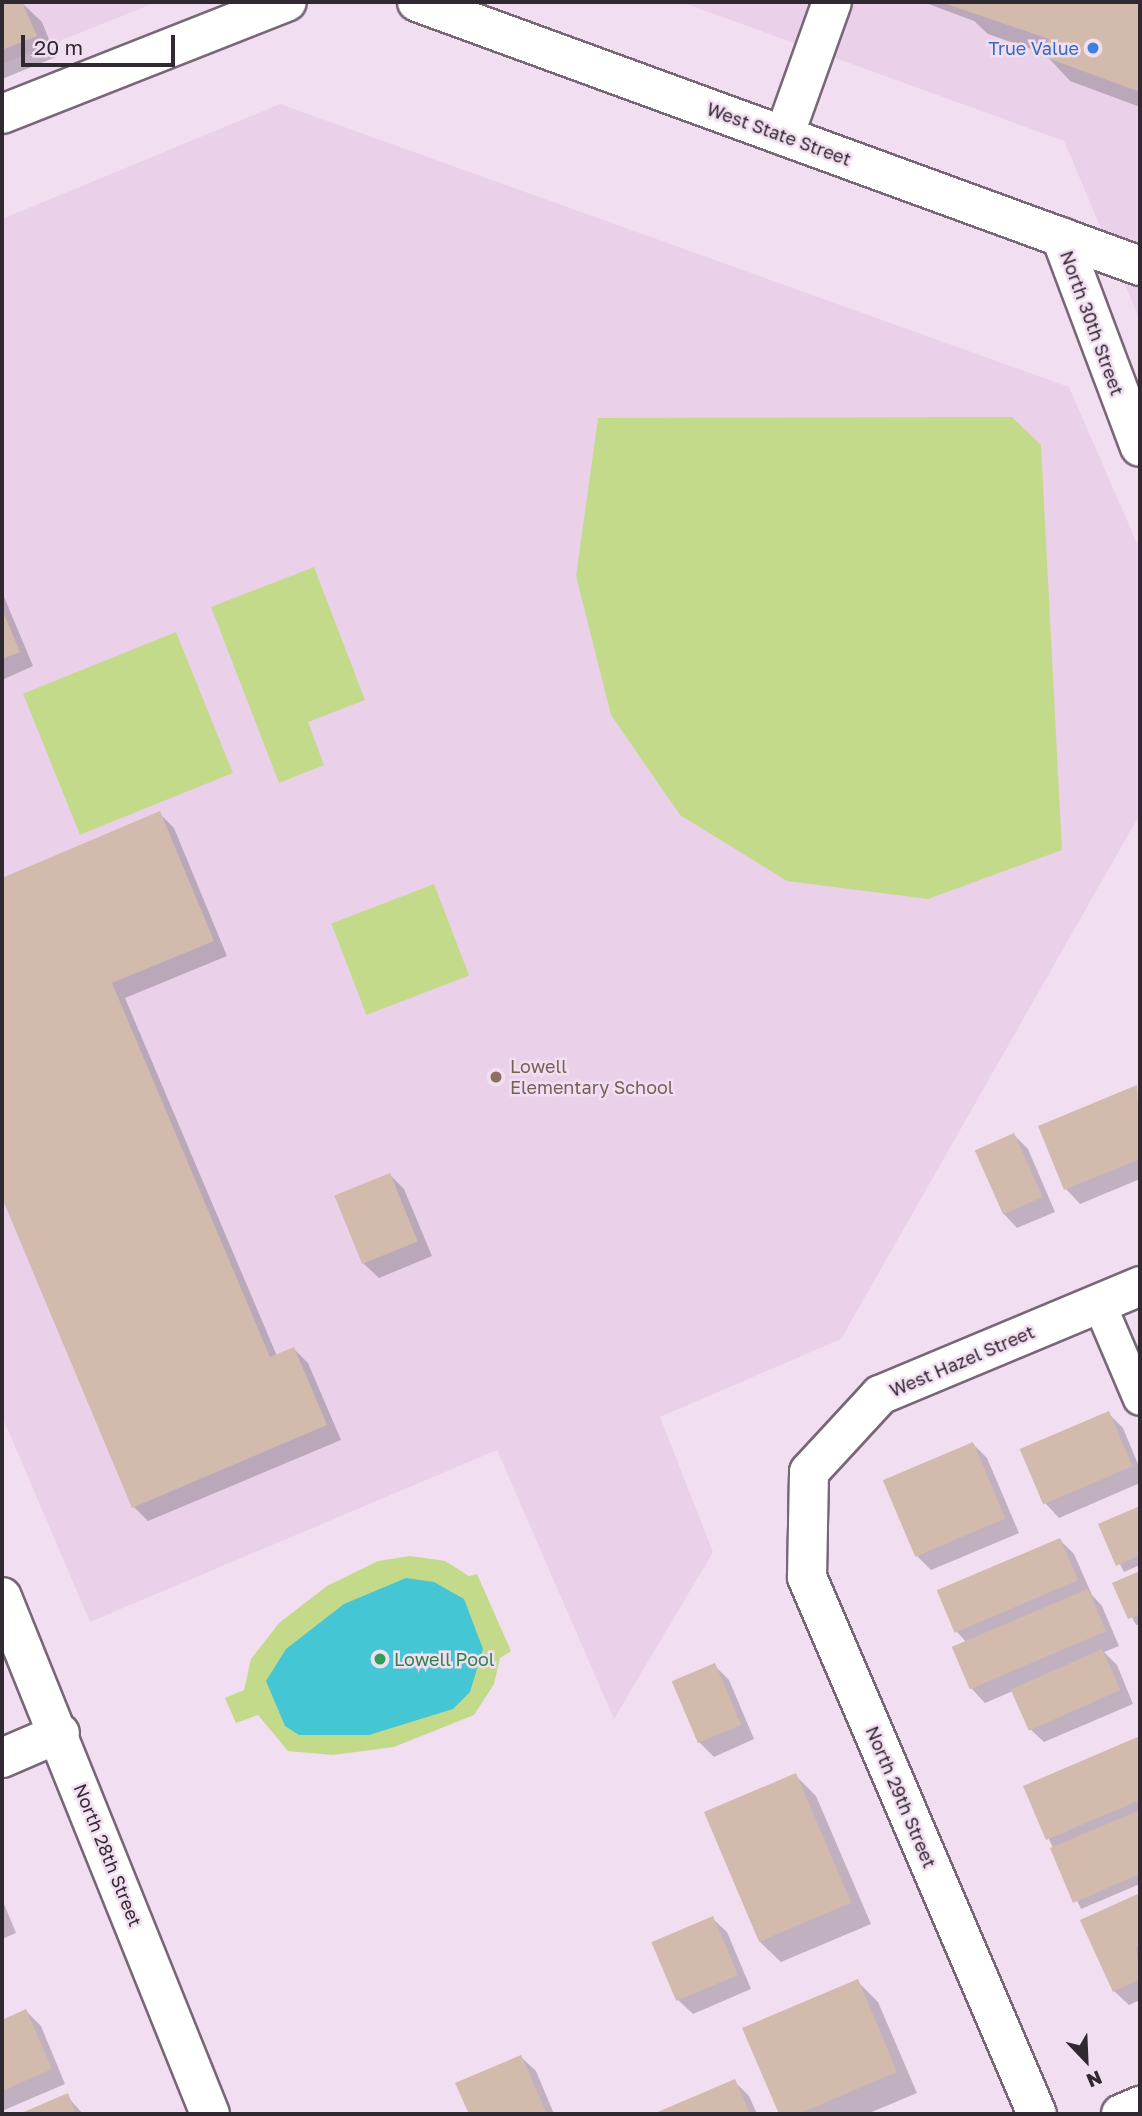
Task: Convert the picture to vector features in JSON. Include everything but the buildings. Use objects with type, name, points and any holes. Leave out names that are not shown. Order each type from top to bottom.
[{"type":"street","points":[[2,114],[287,2]]},
{"type":"street","points":[[784,136],[832,2]]},
{"type":"street","name":"West State Street","points":[[440,6],[1140,266]]},
{"type":"street","name":"North 30th Street","points":[[1061,237],[1140,447]]},
{"type":"street","name":"West Hazel Street","points":[[809,1472],[880,1395],[1140,1286]]},
{"type":"street","name":"North 29th Street","points":[[809,1472],[807,1577],[1037,2114]]},
{"type":"street","name":"North 28th Street","points":[[2,1597],[60,1733],[210,2114]]},
{"type":"street","points":[[2,1758],[60,1733]]},
{"type":"street","points":[[1121,2114],[1140,2106]]},
{"type":"lane","points":[[1099,1303],[1140,1399]]},
{"type":"shaded area","points":[[2,2],[157,2],[2,64]]},
{"type":"shaded area","points":[[681,2],[1140,2],[1140,320],[1064,141]]},
{"type":"shaded area","name":"Lowell Elementary School","points":[[280,104],[1069,387],[1140,550],[1140,814],[841,1339],[660,1417],[713,1552],[614,1719],[497,1450],[90,1622],[2,1416],[2,219]]},
{"type":"green space","points":[[1012,417],[1041,445],[1062,850],[928,899],[787,881],[680,815],[611,715],[576,576],[598,418]]},
{"type":"green space","points":[[314,567],[365,700],[308,722],[324,765],[279,783],[211,607]]},
{"type":"green space","points":[[176,632],[233,773],[80,835],[23,694]]},
{"type":"green space","points":[[434,884],[469,975],[366,1015],[331,923]]},
{"type":"green space","name":"Lowell Pool","points":[[410,1556],[445,1561],[469,1576],[477,1574],[511,1651],[500,1658],[494,1684],[474,1715],[394,1747],[333,1755],[288,1751],[258,1715],[236,1723],[225,1698],[244,1690],[251,1659],[279,1623],[327,1586],[378,1561]]},
{"type":"water","name":"Lowell Pool","points":[[406,1578],[434,1582],[464,1599],[483,1649],[470,1692],[453,1709],[369,1735],[299,1735],[285,1726],[266,1681],[286,1649],[344,1604]]},
{"type":"place","name":"True Value","points":[[1093,48]]},
{"type":"place","name":"Lowell Elementary School","points":[[496,1077]]},
{"type":"place","name":"Lowell Pool","points":[[380,1659]]}]
